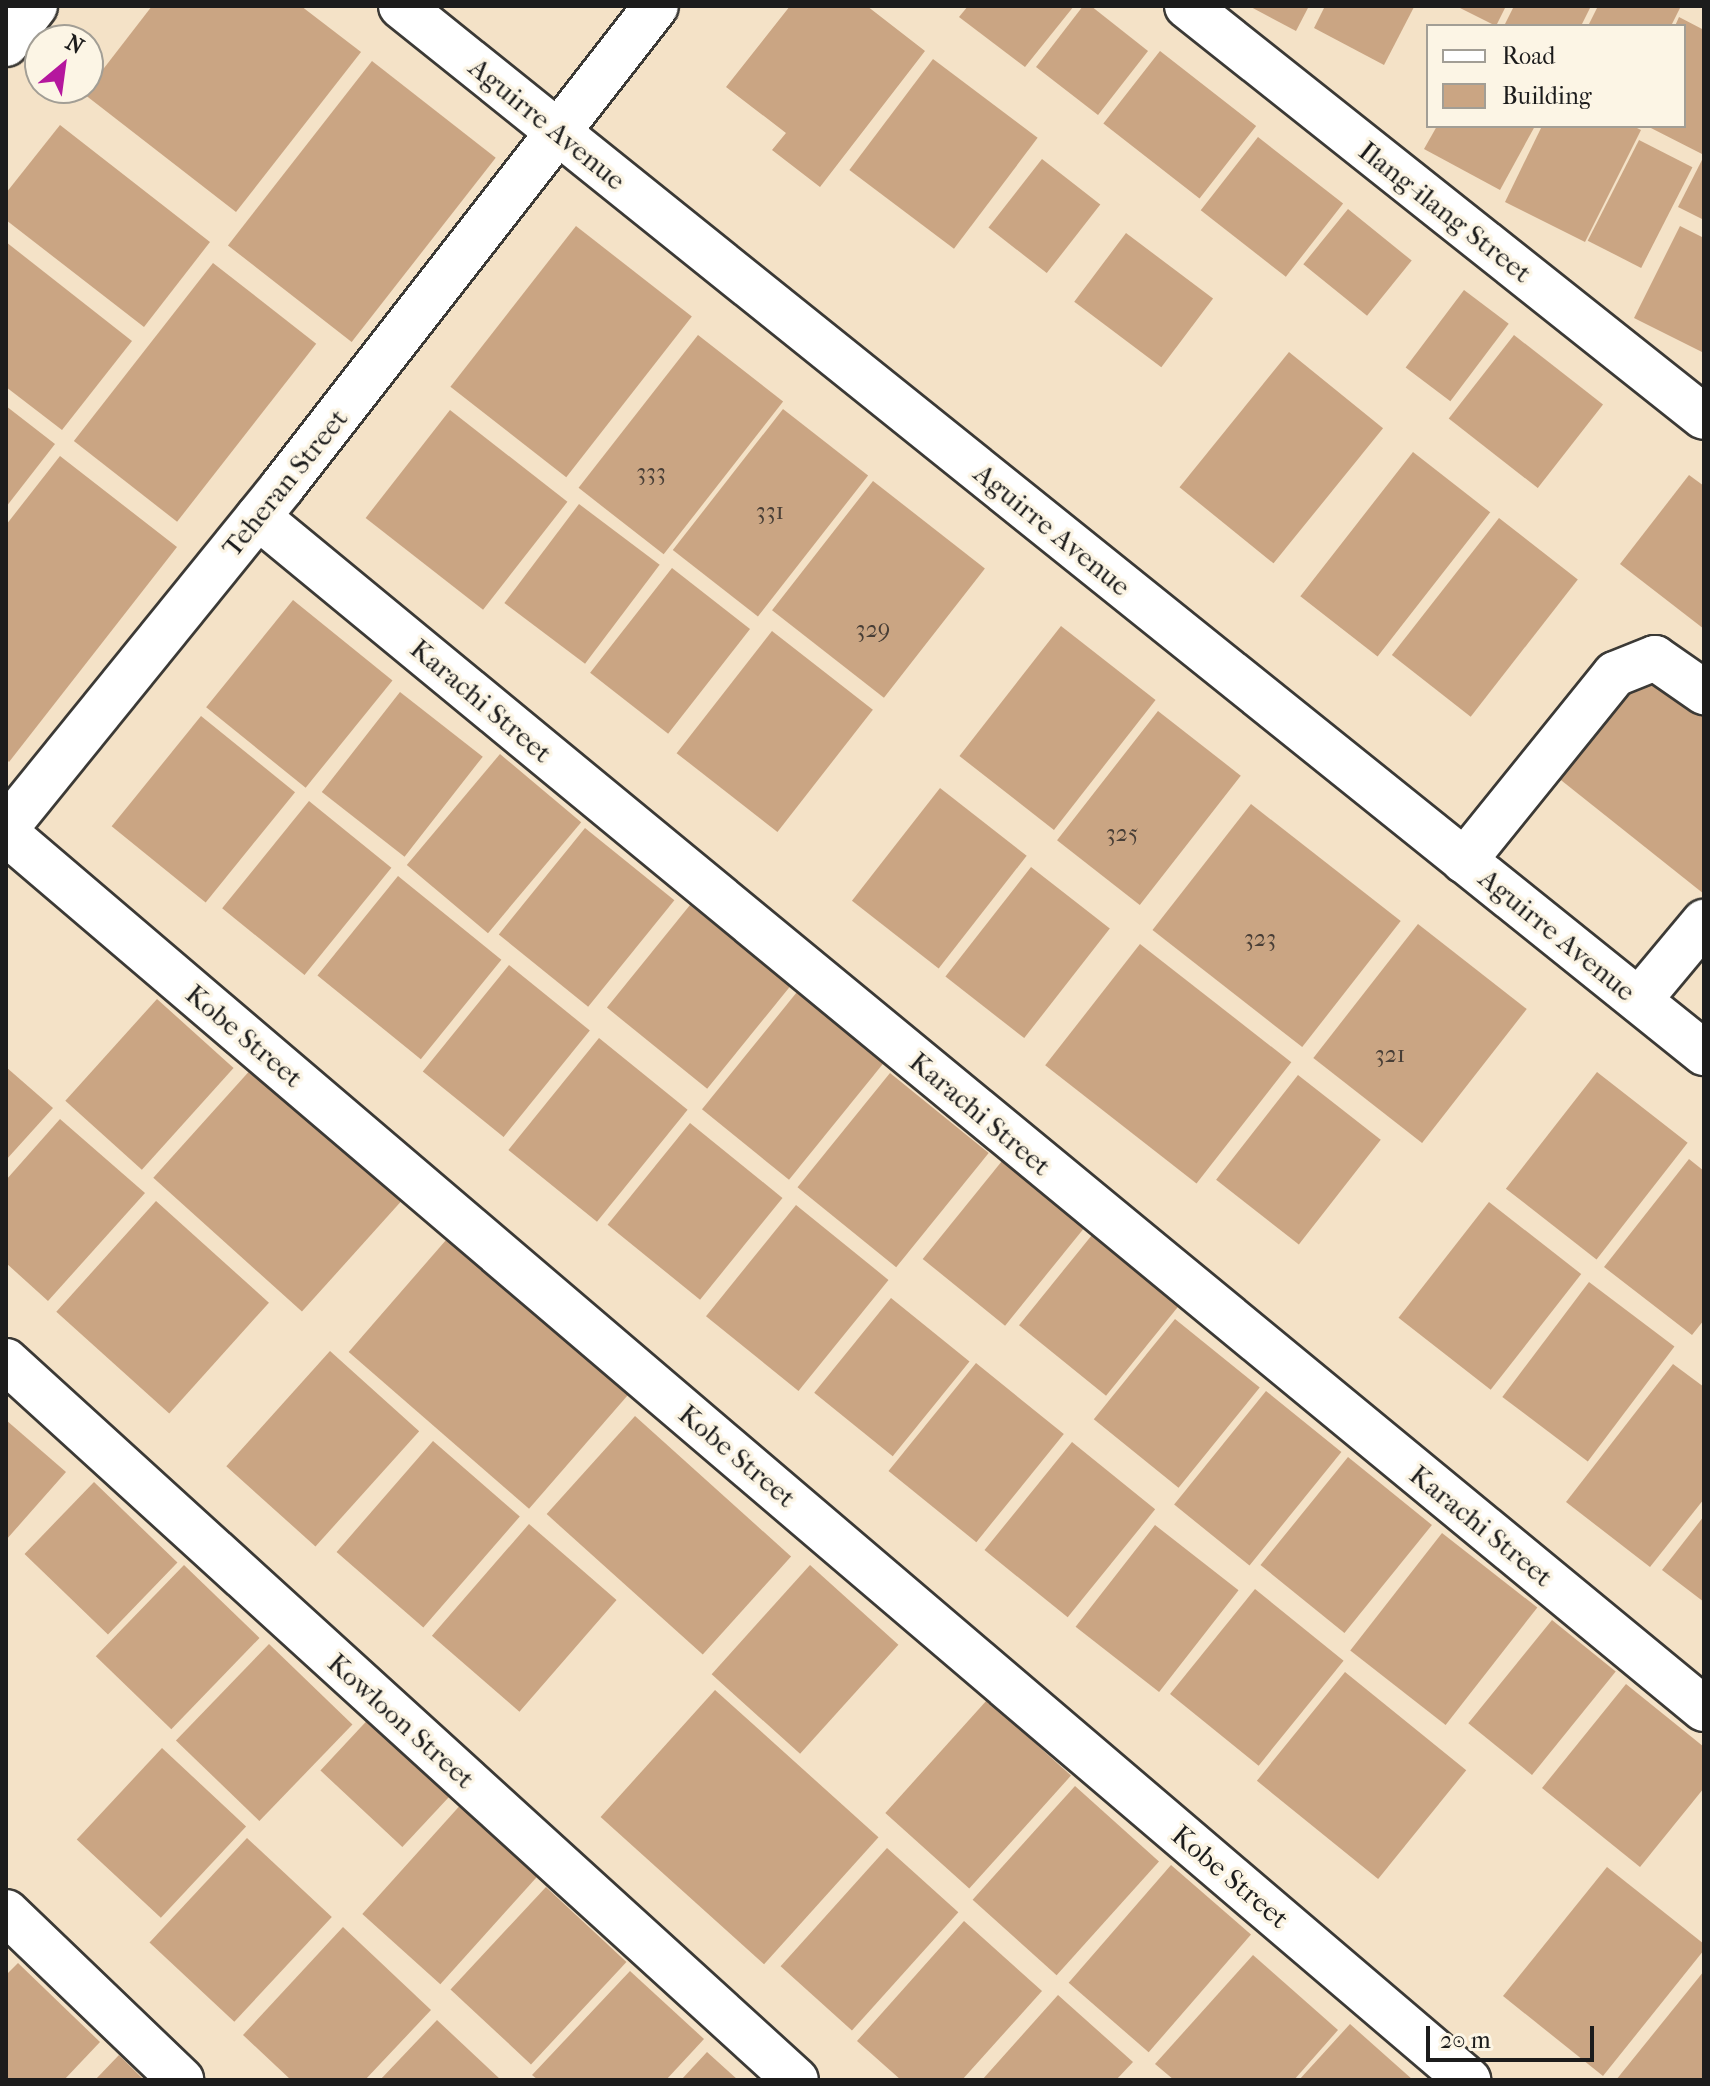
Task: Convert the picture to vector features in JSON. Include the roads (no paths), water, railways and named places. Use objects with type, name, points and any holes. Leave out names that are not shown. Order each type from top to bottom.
[{"type":"street","points":[[6,44],[35,6]]},
{"type":"street","name":"Aguirre Avenue","points":[[401,6],[1704,1053]]},
{"type":"street","name":"Teheran Street","points":[[6,830],[504,206],[656,6]]},
{"type":"street","name":"Ilang-ilang Street","points":[[1187,6],[1704,417]]},
{"type":"street","name":"Karachi Street","points":[[258,517],[1704,1709]]},
{"type":"street","points":[[1464,861],[1615,674],[1655,658],[1704,692]]},
{"type":"street","name":"Kobe Street","points":[[6,830],[1468,2080]]},
{"type":"street","points":[[1639,1000],[1704,922]]},
{"type":"street","name":"Kowloon Street","points":[[6,1361],[796,2080]]},
{"type":"street","points":[[6,1912],[181,2080]]}]
